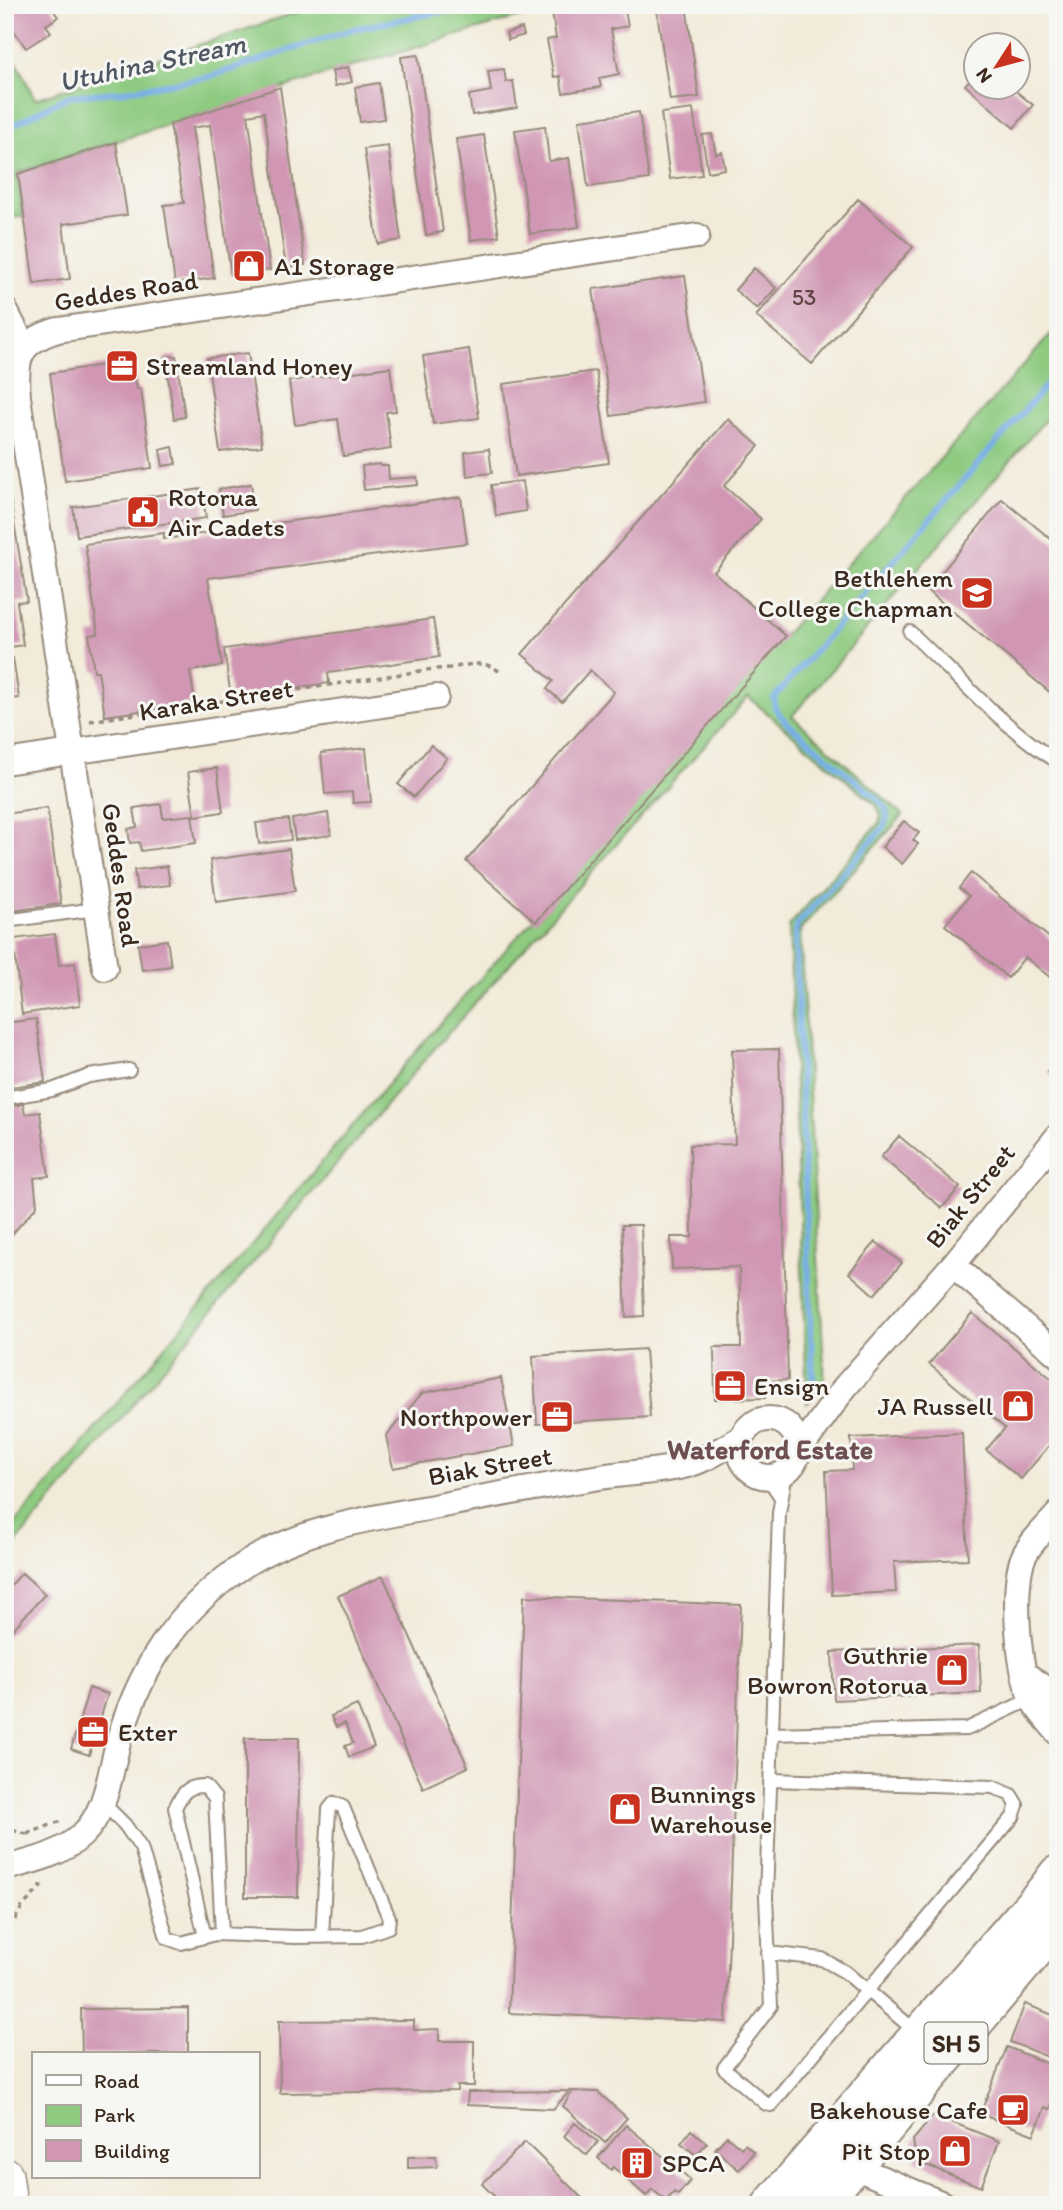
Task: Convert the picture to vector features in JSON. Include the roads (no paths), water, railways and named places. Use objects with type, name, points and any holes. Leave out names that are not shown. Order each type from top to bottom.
[{"type":"highway","name":"SH 5","points":[[819,2205],[840,2152],[919,2034],[1058,1875]]},
{"type":"highway","name":"SH 5","points":[[772,2205],[840,2152],[1058,1922]]},
{"type":"main road","points":[[5,2175],[9,2205]]},
{"type":"street","name":"Geddes Road","points":[[105,968],[18,397],[16,373],[18,359],[24,347],[36,338],[58,330],[697,236]]},
{"type":"street","points":[[5,310],[24,347]]},
{"type":"street","name":"Karaka Street","points":[[5,762],[436,697]]},
{"type":"street","name":"Biak Street","points":[[686,1466],[776,1474],[845,1387],[953,1265],[1058,1136]]},
{"type":"street","points":[[953,1265],[1058,1355]]},
{"type":"street","name":"Biak Street","points":[[785,1424],[845,1387]]},
{"type":"street","points":[[760,1420],[774,1420],[785,1424],[796,1437],[776,1474],[740,1457],[740,1439],[748,1427],[760,1420]]},
{"type":"street","name":"Biak Street","points":[[5,1868],[43,1859],[82,1835],[102,1802],[133,1697],[159,1648],[176,1623],[204,1594],[265,1552],[306,1534],[392,1514],[513,1492],[686,1466],[740,1439]]},
{"type":"street","points":[[1058,1514],[1025,1554],[1018,1572],[1019,1651],[1031,1699],[1058,1733]]},
{"type":"street","points":[[1025,1674],[1058,1697]]},
{"type":"street","points":[[840,2152],[866,2172],[945,2205]]},
{"type":"lane","points":[[910,632],[1001,717],[1043,753],[1058,762]]},
{"type":"lane","points":[[5,921],[96,909]]},
{"type":"lane","points":[[5,1098],[52,1090],[89,1076],[129,1070]]},
{"type":"lane","points":[[771,1780],[993,1787],[1012,1795],[1017,1805],[1013,1817],[771,2105],[766,2104],[724,2068],[771,2006],[766,1897],[771,1780],[776,1474]]},
{"type":"lane","points":[[772,1734],[967,1728],[1031,1699]]},
{"type":"lane","points":[[205,1937],[175,1808],[182,1794],[194,1785],[205,1786],[215,1798],[222,1934]]},
{"type":"lane","points":[[102,1802],[125,1825],[141,1848],[167,1938],[181,1943],[222,1934],[322,1937],[362,1936],[388,1927],[388,1918],[344,1807],[334,1803],[329,1809],[322,1937]]},
{"type":"lane","points":[[768,1953],[822,1959],[845,1972],[919,2034]]},
{"type":"waterway","name":"Utuhina Stream","points":[[5,129],[69,96],[119,92],[209,77],[353,29],[475,5]]},
{"type":"waterway","points":[[813,1383],[795,933],[797,925],[883,828],[887,815],[882,803],[785,721],[775,708],[774,698],[1058,372]]},
{"type":"place","name":"A1 Storage","points":[[249,266]]},
{"type":"place","name":"Streamland Honey","points":[[122,366]]},
{"type":"place","name":"Rotorua Air Cadets","points":[[143,512]]},
{"type":"place","name":"Bethlehem College Chapman","points":[[977,593]]},
{"type":"place","name":"Ensign","points":[[730,1386]]},
{"type":"place","name":"JA Russell","points":[[1018,1406]]},
{"type":"place","name":"Northpower","points":[[557,1417]]},
{"type":"place","name":"Guthrie Bowron Rotorua","points":[[952,1670]]},
{"type":"place","name":"Exter","points":[[93,1732]]},
{"type":"place","name":"Bunnings Warehouse","points":[[625,1809]]},
{"type":"place","name":"Bakehouse Cafe","points":[[1013,2110]]},
{"type":"place","name":"Pit Stop","points":[[955,2151]]},
{"type":"place","name":"SPCA","points":[[637,2163]]},
{"type":"district","name":"Waterford Estate","points":[[770,1449]]}]
